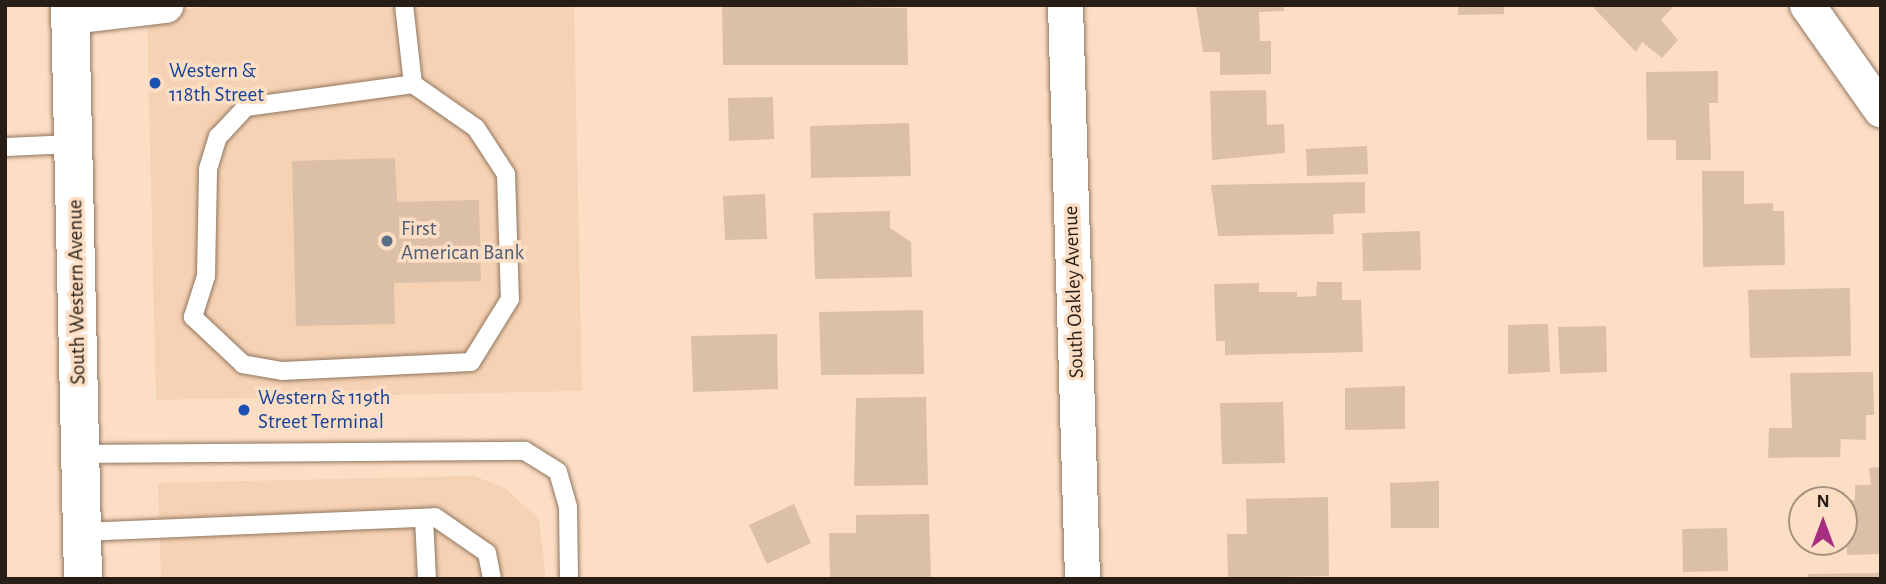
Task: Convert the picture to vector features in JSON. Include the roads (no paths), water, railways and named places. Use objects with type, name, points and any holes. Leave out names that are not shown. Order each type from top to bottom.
[{"type":"main road","name":"South Western Avenue","points":[[70,10],[82,579]]},
{"type":"street","points":[[70,10],[165,5]]},
{"type":"street","name":"South Oakley Avenue","points":[[1065,5],[1082,579]]},
{"type":"street","points":[[1807,5],[1881,110]]},
{"type":"lane","points":[[404,5],[413,83],[476,128],[506,174],[510,299],[471,362],[282,371],[243,364],[193,317],[206,276],[208,169],[218,137],[246,107],[413,83]]},
{"type":"lane","points":[[5,147],[74,144]]},
{"type":"lane","points":[[80,454],[525,452],[558,472],[568,507],[569,579]]},
{"type":"lane","points":[[82,532],[435,517],[487,553],[492,579]]},
{"type":"lane","points":[[424,518],[427,579]]},
{"type":"place","name":"Western & 118th Street","points":[[155,83]]},
{"type":"place","name":"First American Bank","points":[[387,241]]},
{"type":"place","name":"Western & 119th Street Terminal","points":[[244,410]]}]
